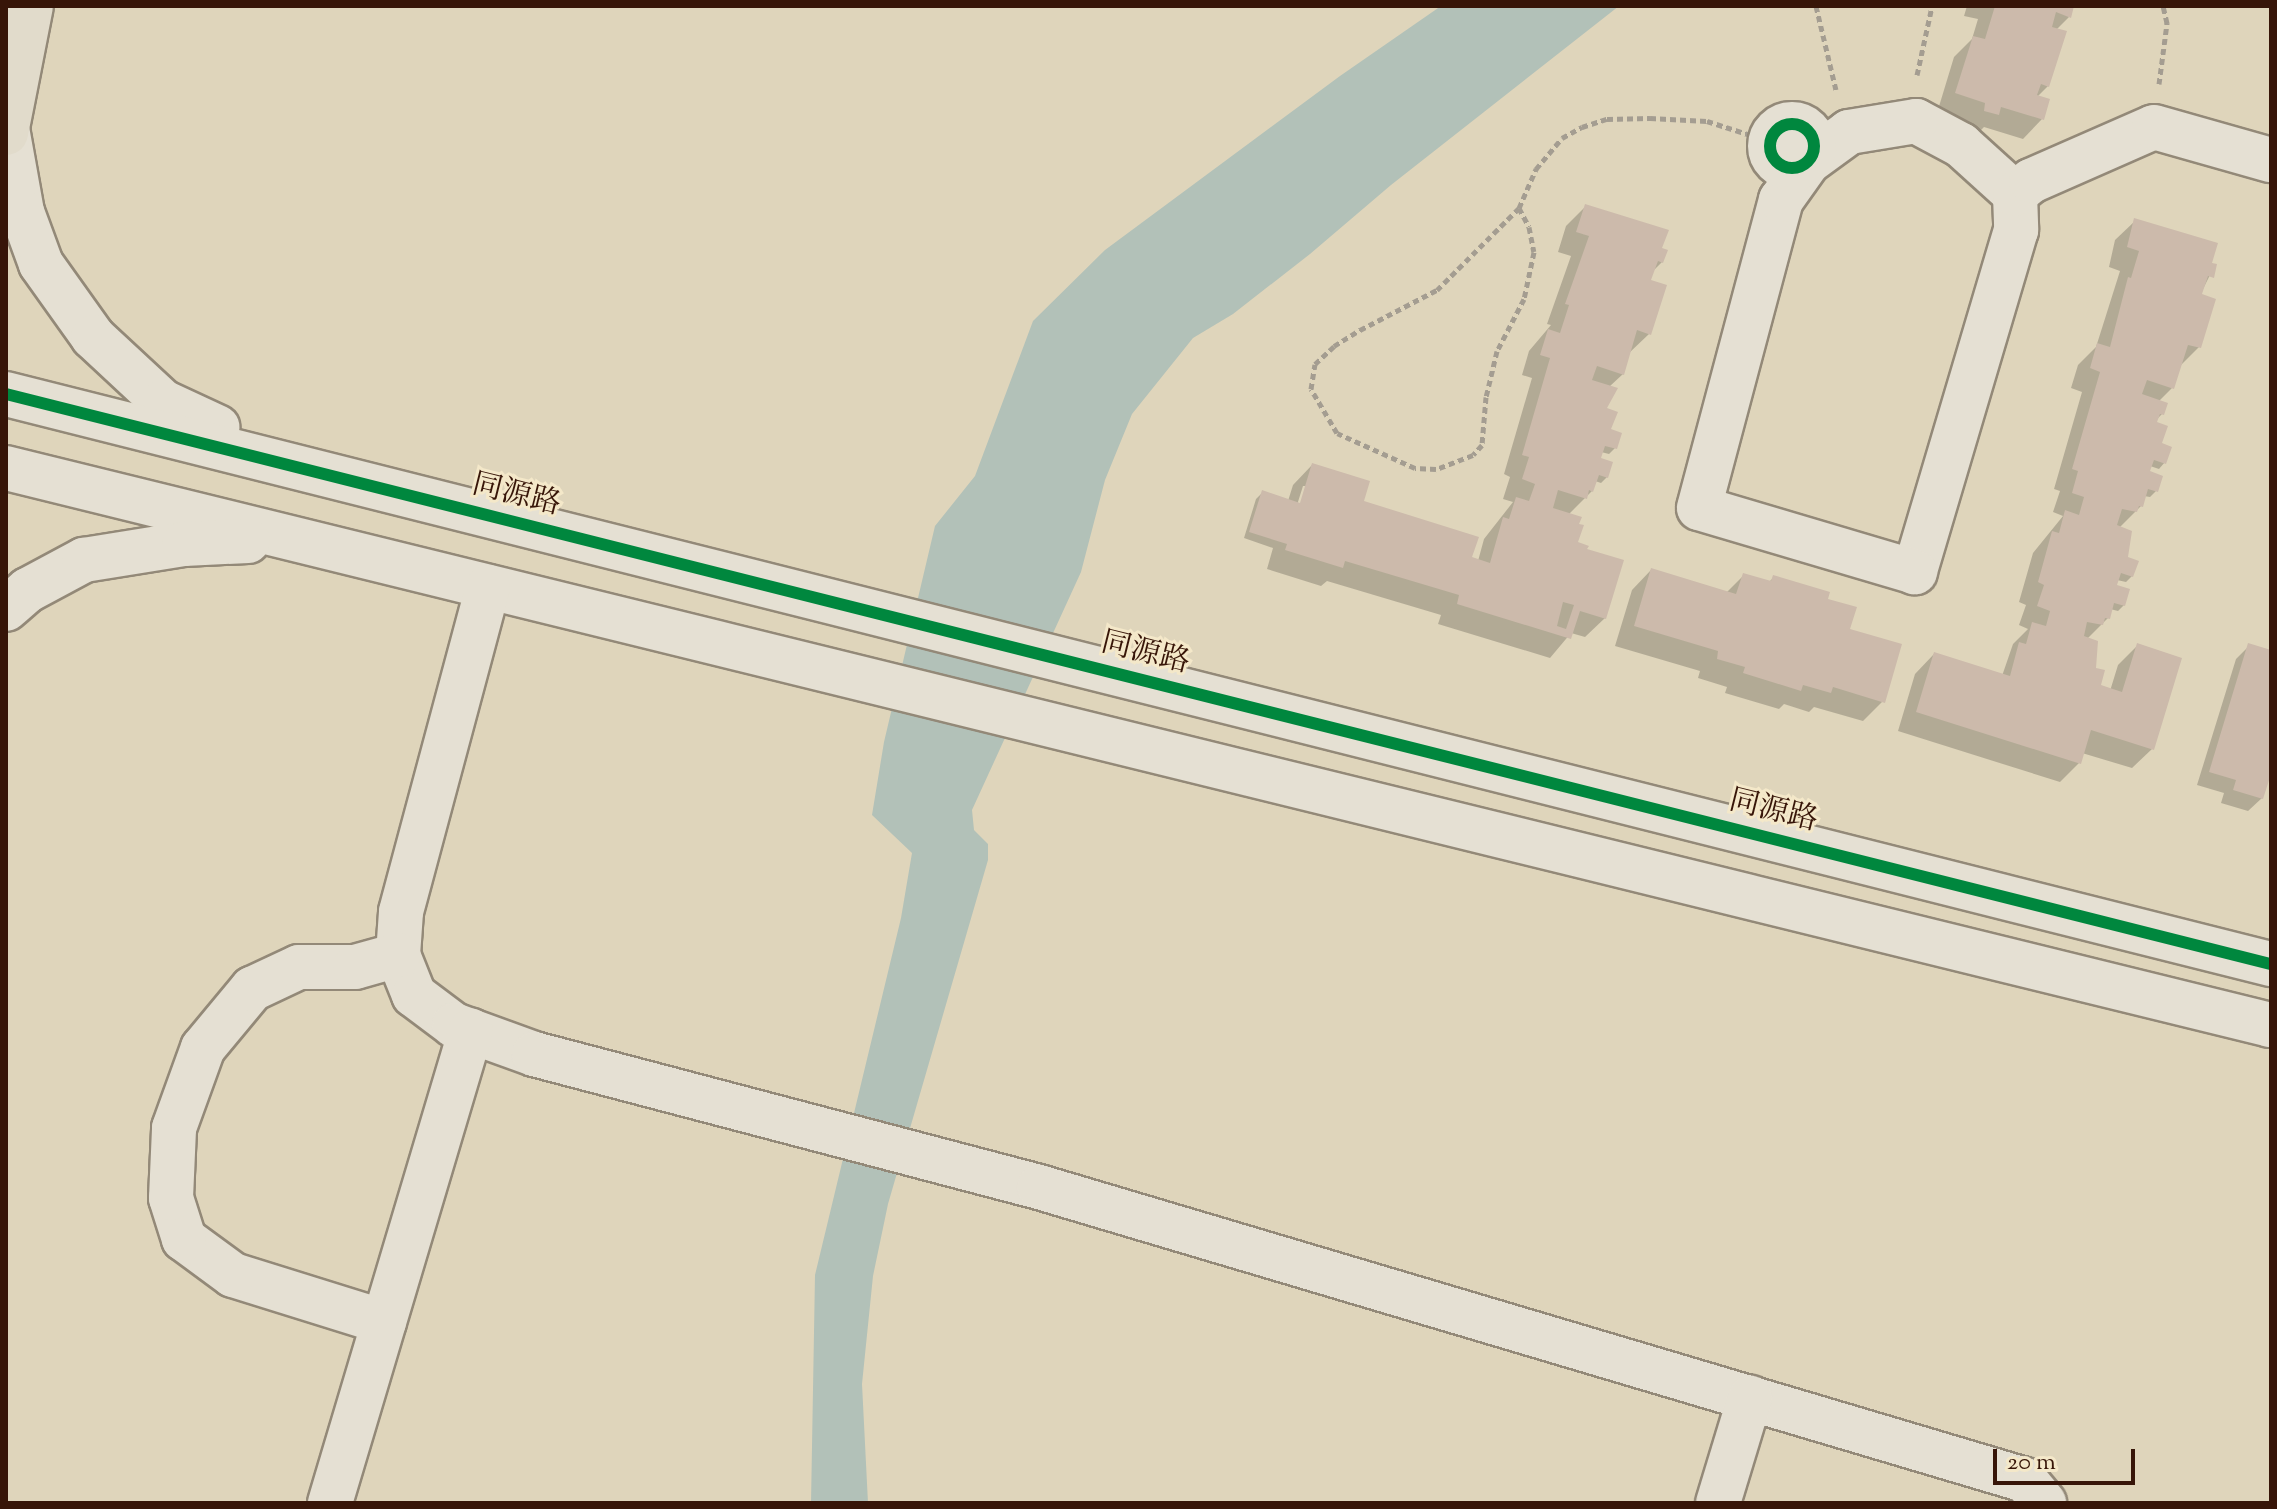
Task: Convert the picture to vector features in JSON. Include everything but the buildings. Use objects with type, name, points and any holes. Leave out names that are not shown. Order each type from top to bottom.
[{"type":"main road","points":[[6,130],[31,6]]},
{"type":"street","points":[[2015,194],[1961,145],[1916,121],[1796,145],[1699,508],[1915,572],[2013,243],[2015,194],[2031,181],[2154,127],[2271,160]]},
{"type":"street","points":[[6,130],[22,212],[41,264],[93,337],[163,402],[309,471]]},
{"type":"street","name":"同源路","points":[[6,394],[2271,964]]},
{"type":"street","points":[[6,468],[2271,1025]]},
{"type":"street","points":[[6,609],[28,590],[84,560],[184,544],[296,539]]},
{"type":"street","points":[[488,587],[401,912],[398,955],[414,995],[454,1025],[534,1054],[1039,1187],[2025,1480],[2044,1503]]},
{"type":"street","points":[[384,1322],[233,1275],[184,1239],[171,1198],[172,1170],[174,1128],[203,1048],[252,989],[299,967],[355,967],[398,955]]},
{"type":"street","points":[[330,1503],[471,1031]]},
{"type":"street","points":[[1718,1503],[1750,1398]]},
{"type":"path","points":[[1519,208],[1529,227],[1534,252],[1524,299],[1497,351],[1486,397],[1482,445],[1473,455],[1436,469],[1415,468],[1337,433],[1311,389],[1315,364],[1334,346],[1360,330],[1437,290],[1519,208],[1536,169],[1562,138],[1607,119],[1707,121],[1796,145],[1832,110],[1837,88],[1816,6]]},
{"type":"path","points":[[1909,122],[1932,6]]},
{"type":"path","points":[[2154,127],[2167,23],[2163,6]]},
{"type":"shaded area","points":[[1441,6],[1619,6],[1391,185],[1310,254],[1233,314],[1193,338],[1132,414],[1105,480],[1081,572],[972,810],[974,830],[988,844],[988,860],[888,1204],[873,1276],[862,1384],[868,1503],[811,1503],[815,1275],[901,918],[912,853],[872,815],[884,742],[935,526],[975,476],[1033,321],[1105,250],[1340,76]]},
{"type":"cycle path","points":[[1792,124],[1808,130],[1814,146],[1808,162],[1792,168],[1776,162],[1770,146],[1776,130],[1792,124]]},
{"type":"cycle path","points":[[6,394],[2271,964]]}]
